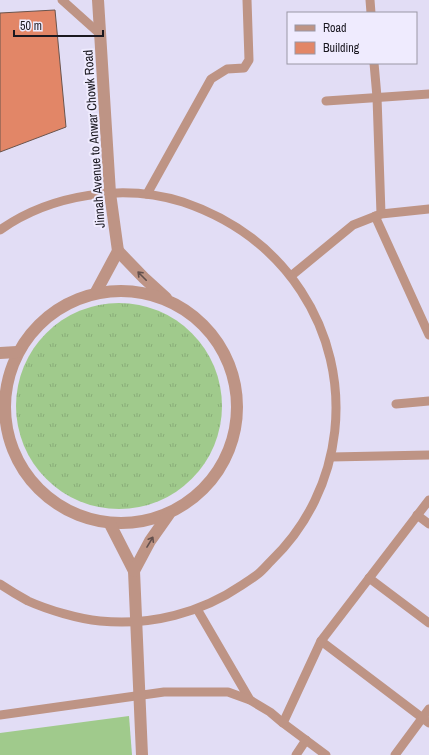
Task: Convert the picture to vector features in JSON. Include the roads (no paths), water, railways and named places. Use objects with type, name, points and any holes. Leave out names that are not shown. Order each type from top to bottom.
[{"type":"street","points":[[62,0],[100,34]]},
{"type":"street","name":"Jinnah Avenue to Anwar Chowk Road","points":[[98,0],[110,193],[118,252]]},
{"type":"street","points":[[147,194],[211,79],[227,69],[244,68],[250,60],[247,0]]},
{"type":"street","points":[[370,0],[371,12]]},
{"type":"street","points":[[374,64],[377,97],[378,215],[429,335]]},
{"type":"street","points":[[326,101],[429,94]]},
{"type":"street","points":[[0,230],[11,222],[42,207],[76,197],[110,193],[147,194],[202,208],[251,236],[272,255],[291,276],[309,303],[322,332],[332,362],[336,394],[336,425],[331,457],[320,490],[304,522],[283,550],[258,574],[229,594],[197,609],[157,620],[136,622],[99,621],[63,614],[29,601],[0,584]]},
{"type":"street","points":[[291,276],[353,225],[378,215],[429,210]]},
{"type":"street","points":[[96,292],[118,252],[167,299],[204,324],[229,362],[238,406],[230,451],[206,488],[169,514],[140,523],[110,524],[73,514],[41,493],[18,463],[5,427],[5,388],[17,352],[36,325],[64,304],[96,292],[132,290],[167,299]]},
{"type":"street","points":[[0,353],[17,352]]},
{"type":"street","points":[[396,404],[429,401]]},
{"type":"street","points":[[331,457],[429,455]]},
{"type":"street","points":[[283,723],[321,641],[429,500]]},
{"type":"street","points":[[134,571],[150,541],[169,514]]},
{"type":"street","points":[[417,515],[429,524]]},
{"type":"street","points":[[110,524],[134,571],[142,755]]},
{"type":"street","points":[[369,578],[429,623]]},
{"type":"street","points":[[197,609],[250,700]]},
{"type":"street","points":[[321,641],[426,721]]},
{"type":"street","points":[[0,716],[164,692],[228,692],[250,700],[270,712],[326,755]]},
{"type":"street","points":[[395,755],[426,721],[429,709]]},
{"type":"street","points":[[296,755],[306,740]]}]
